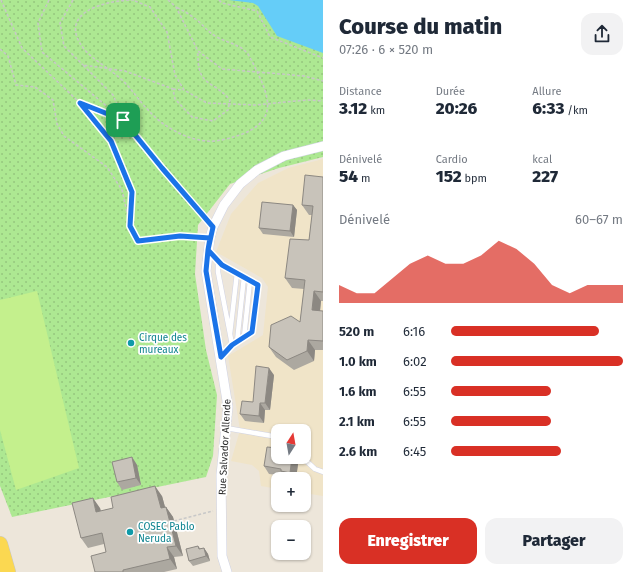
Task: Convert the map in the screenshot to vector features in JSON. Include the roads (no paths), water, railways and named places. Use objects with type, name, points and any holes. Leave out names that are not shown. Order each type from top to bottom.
[{"type":"main road","points":[[0,544],[8,572]]},
{"type":"street","name":"Rue Salvador Allende","points":[[227,572],[222,556],[221,475],[228,407],[206,271],[210,238],[213,227],[224,205],[240,184],[257,170],[284,156],[323,146]]},
{"type":"lane","points":[[208,250],[218,261],[258,285],[252,332],[234,343],[221,357]]},
{"type":"lane","points":[[218,261],[218,272],[230,334],[234,343]]},
{"type":"lane","points":[[230,334],[237,273]]},
{"type":"lane","points":[[234,343],[244,277]]},
{"type":"lane","points":[[244,337],[250,281]]},
{"type":"lane","points":[[226,428],[271,436]]},
{"type":"lane","points":[[310,464],[315,469],[323,472]]},
{"type":"water","points":[[229,0],[323,0],[323,53],[277,36],[258,6],[253,3]]},
{"type":"place","name":"Cirque des mureaux","points":[[131,343]]},
{"type":"place","name":"COSEC Pablo Neruda","points":[[130,532]]}]
